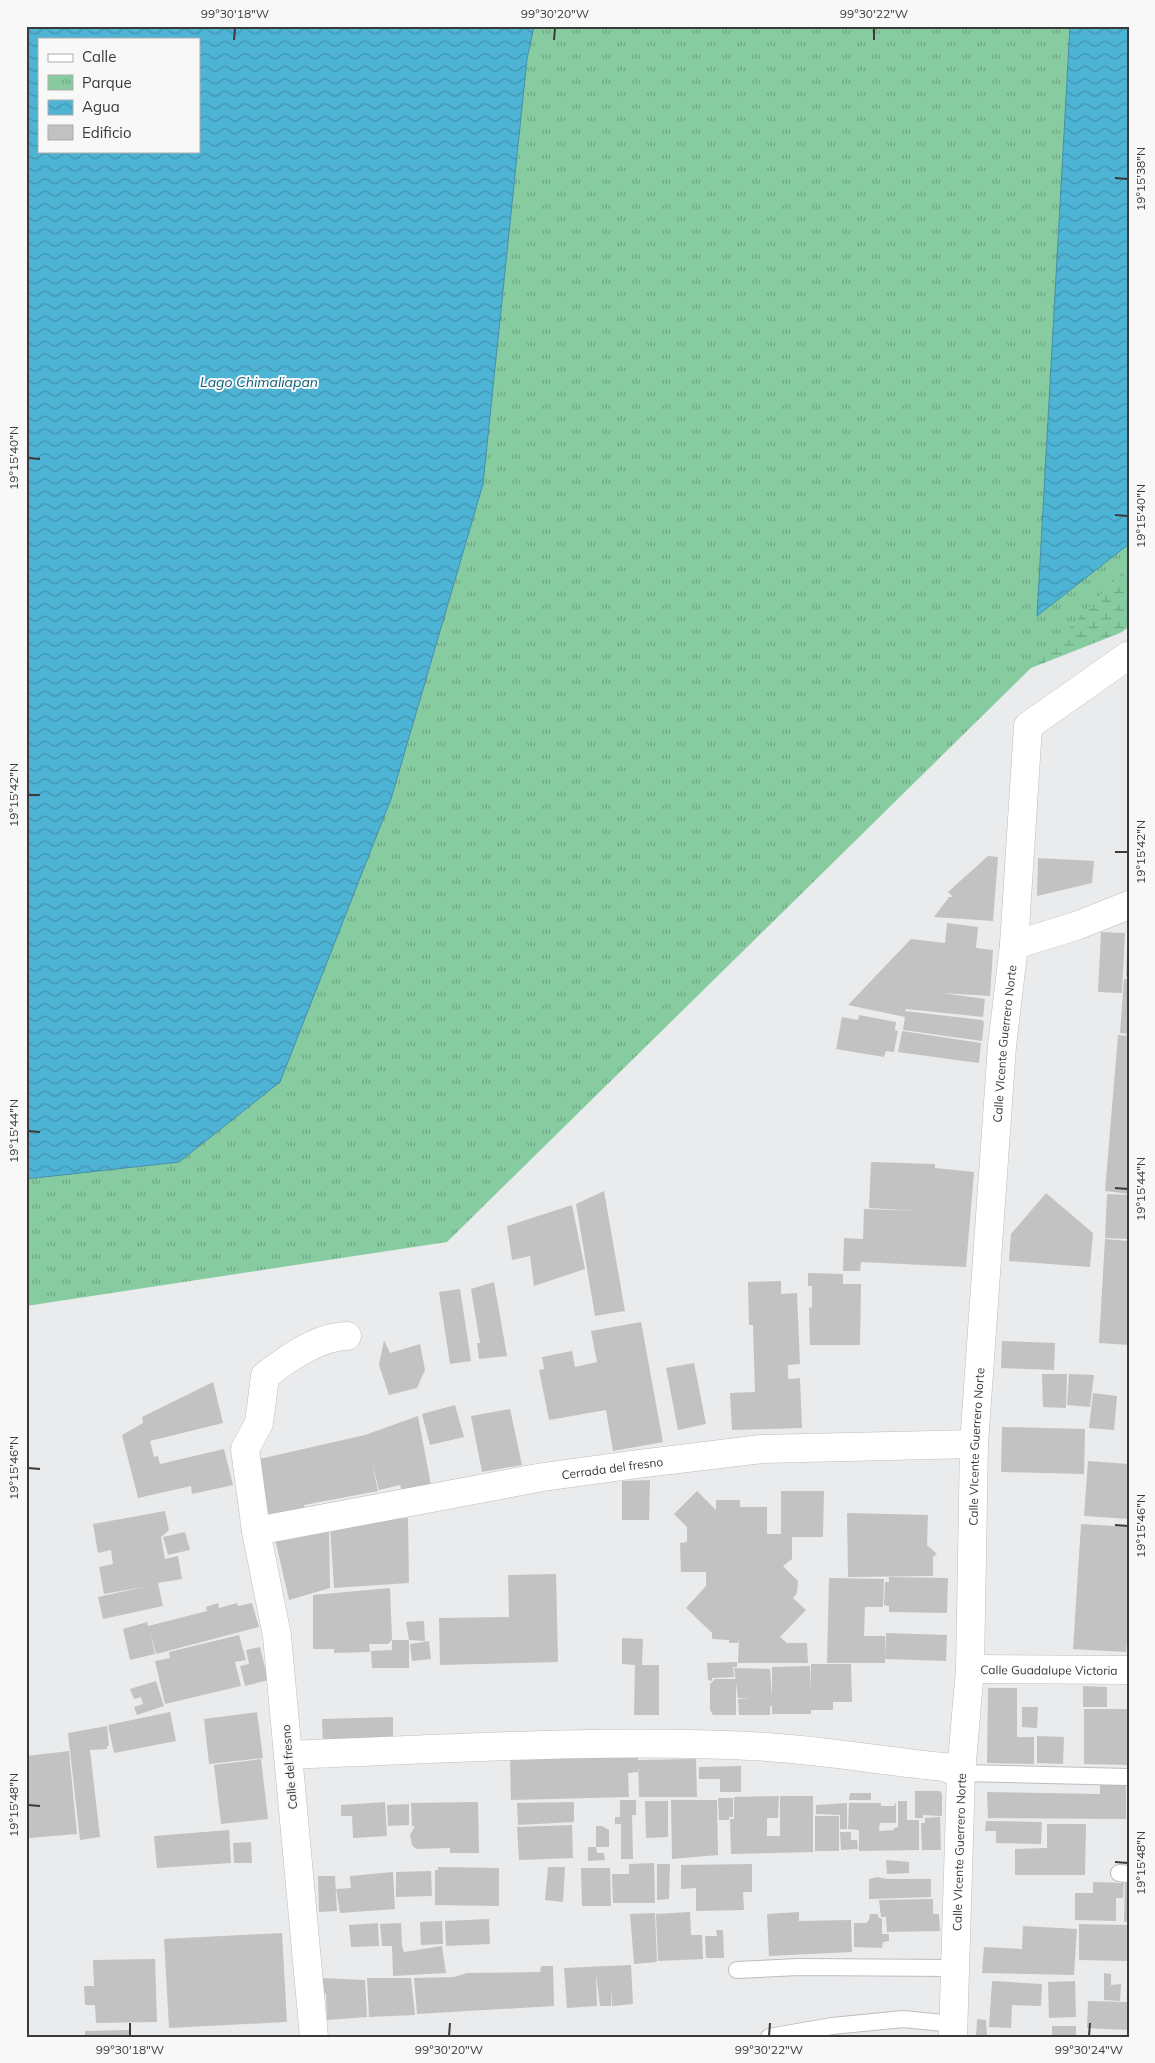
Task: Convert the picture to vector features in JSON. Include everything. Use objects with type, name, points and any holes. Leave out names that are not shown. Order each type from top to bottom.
[{"type":"street","name":"Calle VIcente Guerrero Norte","points":[[953,2030],[961,1773],[970,1669],[974,1444],[1002,1046],[1014,946],[1028,726],[1129,655]]},
{"type":"street","points":[[1014,946],[1076,926],[1129,905]]},
{"type":"street","name":"Calle del fresno","points":[[314,2037],[276,1636],[250,1499],[245,1449],[259,1423],[265,1376],[292,1356],[337,1336],[347,1336]]},
{"type":"street","name":"Cerrada del fresno","points":[[256,1531],[543,1477],[638,1464],[762,1449],[974,1444]]},
{"type":"street","name":"Calle Guadalupe Victoria","points":[[970,1669],[1129,1670]]},
{"type":"street","points":[[288,1755],[534,1746],[663,1744],[769,1747],[944,1767],[961,1773]]},
{"type":"lane","points":[[961,1773],[1129,1777]]},
{"type":"lane","points":[[737,1970],[809,1967],[954,1968]]},
{"type":"lane","points":[[769,2037],[832,2026],[903,2019],[953,2030]]},
{"type":"green space","points":[[26,26],[1129,26],[1129,565],[1031,668],[447,1242],[26,1306]]},
{"type":"green space","points":[[1129,544],[1129,627],[1120,633],[1031,668],[1037,616]]},
{"type":"water","name":"Lago Chimaliapan","points":[[26,26],[534,26],[527,59],[483,484],[391,799],[280,1082],[179,1162],[26,1179]]},
{"type":"water","points":[[1070,26],[1129,26],[1129,544],[1037,616]]},
{"type":"building","points":[[988,856],[998,857],[993,921],[934,917],[949,897],[953,897],[948,892]]},
{"type":"building","points":[[1038,858],[1094,861],[1092,883],[1037,896]]},
{"type":"building","points":[[947,923],[978,927],[976,948],[993,950],[990,996],[942,993],[985,999],[983,1017],[906,1009],[905,1011],[982,1020],[984,1022],[982,1041],[903,1030],[905,1017],[848,1005],[911,939],[945,943]]},
{"type":"building","points":[[1101,932],[1125,933],[1122,993],[1098,992]]},
{"type":"building","points":[[1127,950],[1129,950],[1129,976],[1126,976]]},
{"type":"building","points":[[1124,979],[1129,979],[1129,1034],[1120,1033]]},
{"type":"building","points":[[859,1015],[896,1022],[895,1030],[898,1031],[894,1052],[886,1051],[884,1057],[836,1049],[842,1017],[858,1020]]},
{"type":"building","points":[[902,1031],[981,1043],[979,1063],[898,1052]]},
{"type":"building","points":[[1118,1035],[1129,1036],[1129,1194],[1105,1191]]},
{"type":"building","points":[[871,1162],[935,1164],[935,1168],[974,1172],[966,1267],[861,1262],[860,1271],[843,1271],[844,1238],[863,1239],[864,1209],[918,1211],[869,1208]]},
{"type":"building","points":[[604,1191],[625,1311],[595,1316],[576,1204]]},
{"type":"building","points":[[1046,1193],[1093,1233],[1090,1267],[1009,1261],[1011,1234]]},
{"type":"building","points":[[1107,1194],[1129,1195],[1129,1239],[1105,1238]]},
{"type":"building","points":[[572,1205],[585,1269],[534,1286],[530,1256],[512,1260],[507,1226]]},
{"type":"building","points":[[1105,1239],[1129,1241],[1129,1345],[1099,1343]]},
{"type":"building","points":[[808,1273],[843,1274],[843,1284],[861,1284],[860,1345],[810,1345],[809,1307],[812,1308],[812,1286],[808,1286]]},
{"type":"building","points":[[781,1281],[781,1294],[797,1293],[800,1364],[788,1365],[788,1379],[800,1378],[802,1428],[732,1430],[730,1393],[755,1392],[753,1325],[749,1325],[748,1282]]},
{"type":"building","points":[[494,1282],[507,1356],[479,1359],[477,1343],[480,1343],[471,1289]]},
{"type":"building","points":[[460,1289],[471,1361],[450,1364],[439,1292]]},
{"type":"building","points":[[641,1322],[663,1442],[613,1451],[606,1410],[549,1420],[539,1370],[544,1369],[542,1357],[572,1351],[575,1367],[597,1362],[591,1331]]},
{"type":"building","points":[[384,1340],[390,1353],[420,1344],[425,1370],[417,1388],[389,1395],[379,1365]]},
{"type":"building","points":[[1002,1341],[1055,1343],[1054,1370],[1001,1368]]},
{"type":"building","points":[[694,1363],[706,1424],[678,1430],[666,1368]]},
{"type":"building","points":[[1042,1374],[1067,1374],[1066,1408],[1043,1407]]},
{"type":"building","points":[[1069,1374],[1094,1375],[1090,1407],[1067,1405]]},
{"type":"building","points":[[213,1382],[223,1423],[150,1441],[154,1457],[158,1456],[160,1464],[224,1449],[233,1485],[192,1494],[191,1486],[138,1498],[122,1435],[143,1423],[142,1417]]},
{"type":"building","points":[[1093,1393],[1117,1396],[1114,1430],[1089,1428]]},
{"type":"building","points":[[455,1405],[464,1437],[430,1445],[422,1414]]},
{"type":"building","points":[[510,1409],[522,1465],[482,1472],[471,1416]]},
{"type":"building","points":[[418,1416],[431,1485],[402,1492],[400,1485],[379,1490],[372,1462],[378,1491],[304,1505],[305,1510],[269,1519],[255,1460],[365,1435]]},
{"type":"building","points":[[1002,1427],[1085,1429],[1084,1474],[1001,1472]]},
{"type":"building","points":[[1088,1461],[1129,1464],[1129,1519],[1084,1516]]},
{"type":"building","points":[[650,1480],[649,1520],[622,1520],[622,1481]]},
{"type":"building","points":[[697,1491],[716,1510],[716,1500],[740,1500],[740,1507],[767,1507],[767,1534],[781,1534],[781,1491],[824,1491],[823,1537],[792,1537],[792,1559],[783,1566],[798,1581],[797,1593],[793,1598],[806,1610],[780,1637],[787,1643],[807,1643],[808,1663],[738,1663],[739,1639],[738,1643],[729,1643],[729,1640],[712,1639],[712,1633],[686,1608],[706,1586],[706,1572],[681,1572],[680,1543],[687,1542],[687,1527],[674,1514]]},
{"type":"building","points":[[165,1511],[169,1530],[161,1537],[165,1559],[178,1556],[182,1579],[158,1583],[163,1606],[103,1619],[98,1597],[148,1586],[104,1594],[99,1567],[113,1564],[111,1550],[98,1553],[93,1524]]},
{"type":"building","points":[[847,1513],[928,1515],[927,1545],[937,1554],[933,1557],[933,1576],[848,1577]]},
{"type":"building","points":[[408,1518],[409,1583],[334,1588],[330,1525]]},
{"type":"building","points":[[1081,1524],[1129,1527],[1129,1615],[1126,1652],[1073,1649]]},
{"type":"building","points":[[329,1530],[330,1588],[289,1600],[275,1539]]},
{"type":"building","points":[[185,1532],[190,1550],[168,1555],[163,1537]]},
{"type":"building","points":[[556,1574],[558,1662],[440,1665],[439,1618],[509,1617],[508,1575]]},
{"type":"building","points":[[889,1577],[948,1578],[947,1613],[889,1612],[889,1606],[884,1605],[885,1582],[889,1582]]},
{"type":"building","points":[[829,1578],[884,1579],[883,1607],[865,1607],[864,1636],[885,1636],[885,1663],[827,1663]]},
{"type":"building","points":[[390,1588],[392,1640],[388,1644],[369,1644],[370,1652],[334,1653],[334,1649],[313,1649],[313,1595]]},
{"type":"building","points":[[218,1603],[219,1608],[237,1603],[238,1606],[252,1603],[259,1627],[156,1654],[150,1631],[155,1654],[130,1660],[123,1629],[147,1622],[148,1626],[207,1611],[206,1607]]},
{"type":"building","points":[[424,1621],[425,1641],[409,1640],[406,1622]]},
{"type":"building","points":[[886,1633],[947,1635],[946,1661],[885,1659]]},
{"type":"building","points":[[239,1635],[246,1660],[235,1662],[241,1686],[165,1704],[155,1661],[170,1658],[169,1652]]},
{"type":"building","points":[[622,1638],[643,1639],[642,1665],[659,1665],[659,1715],[634,1715],[635,1665],[622,1664]]},
{"type":"building","points":[[392,1640],[409,1640],[409,1668],[372,1668],[371,1651],[392,1650]]},
{"type":"building","points":[[429,1641],[431,1659],[412,1661],[410,1644]]},
{"type":"building","points":[[260,1647],[268,1680],[245,1686],[240,1666],[249,1664],[246,1650]]},
{"type":"building","points":[[737,1662],[737,1667],[733,1667],[734,1677],[712,1678],[712,1681],[708,1680],[707,1663]]},
{"type":"building","points":[[811,1664],[851,1664],[852,1702],[833,1702],[833,1710],[811,1710],[811,1714],[772,1714],[772,1706],[770,1706],[770,1715],[739,1715],[738,1699],[750,1698],[738,1698],[734,1668],[770,1669],[772,1699],[772,1667],[810,1666],[811,1695]]},
{"type":"building","points":[[715,1679],[736,1679],[736,1715],[713,1715],[710,1710],[710,1684]]},
{"type":"building","points":[[156,1681],[164,1706],[137,1715],[134,1707],[143,1704],[141,1697],[134,1699],[130,1689]]},
{"type":"building","points":[[1083,1686],[1107,1687],[1107,1707],[1083,1707]]},
{"type":"building","points":[[988,1688],[1017,1688],[1017,1737],[1034,1737],[1034,1764],[987,1763]]},
{"type":"building","points":[[1022,1707],[1038,1707],[1037,1728],[1022,1727]]},
{"type":"building","points":[[1084,1709],[1129,1709],[1129,1765],[1084,1764]]},
{"type":"building","points":[[170,1712],[176,1741],[114,1753],[108,1725]]},
{"type":"building","points":[[257,1712],[263,1758],[209,1764],[204,1719]]},
{"type":"building","points":[[393,1717],[393,1741],[323,1745],[322,1719]]},
{"type":"building","points":[[107,1726],[109,1746],[107,1746],[107,1749],[90,1750],[100,1837],[80,1840],[68,1733]]},
{"type":"building","points":[[1037,1736],[1064,1737],[1063,1764],[1037,1763]]},
{"type":"building","points":[[69,1751],[77,1834],[29,1838],[26,1812],[26,1756]]},
{"type":"building","points":[[638,1755],[638,1772],[628,1773],[629,1797],[511,1800],[510,1758]]},
{"type":"building","points":[[261,1759],[268,1819],[221,1824],[214,1765]]},
{"type":"building","points":[[696,1759],[697,1797],[639,1797],[638,1760]]},
{"type":"building","points":[[741,1766],[741,1792],[720,1792],[720,1779],[699,1779],[699,1767]]},
{"type":"building","points":[[1100,1779],[1126,1779],[1126,1819],[988,1818],[987,1792],[1100,1794]]},
{"type":"building","points":[[915,1791],[940,1791],[942,1794],[942,1816],[923,1815],[923,1818],[915,1818]]},
{"type":"building","points":[[850,1793],[871,1793],[871,1800],[849,1800]]},
{"type":"building","points":[[779,1796],[778,1818],[767,1818],[767,1836],[780,1836],[780,1796],[813,1796],[813,1852],[731,1854],[730,1819],[734,1819],[734,1797]]},
{"type":"building","points":[[718,1798],[733,1798],[733,1817],[729,1817],[729,1820],[719,1820]]},
{"type":"building","points":[[620,1800],[636,1800],[636,1815],[632,1815],[633,1859],[621,1859],[621,1824],[615,1824],[615,1817],[620,1817]]},
{"type":"building","points":[[671,1800],[717,1800],[718,1855],[672,1859]]},
{"type":"building","points":[[645,1801],[668,1801],[668,1837],[646,1838]]},
{"type":"building","points":[[898,1801],[907,1801],[907,1820],[919,1820],[919,1850],[859,1851],[859,1830],[848,1829],[849,1803],[881,1803],[881,1806],[894,1806],[896,1802],[896,1823],[880,1823],[879,1831],[894,1830],[894,1828],[898,1827]]},
{"type":"building","points":[[385,1802],[387,1836],[353,1838],[352,1816],[341,1816],[341,1805]]},
{"type":"building","points":[[478,1802],[479,1853],[450,1853],[450,1848],[416,1849],[412,1845],[410,1835],[415,1826],[412,1826],[411,1803]]},
{"type":"building","points":[[574,1802],[574,1822],[518,1825],[517,1803]]},
{"type":"building","points":[[847,1803],[847,1829],[840,1829],[840,1815],[816,1814],[816,1805]]},
{"type":"building","points":[[409,1804],[409,1825],[388,1826],[387,1805]]},
{"type":"building","points":[[815,1816],[839,1816],[839,1851],[815,1851]]},
{"type":"building","points":[[940,1817],[941,1850],[922,1850],[921,1823],[925,1823],[925,1818]]},
{"type":"building","points":[[986,1821],[1042,1822],[1041,1844],[996,1843],[996,1831],[985,1831]]},
{"type":"building","points":[[1047,1824],[1086,1824],[1085,1875],[1015,1875],[1015,1849],[1047,1848]]},
{"type":"building","points":[[572,1825],[573,1858],[519,1860],[517,1827]]},
{"type":"building","points":[[596,1826],[602,1826],[609,1830],[609,1847],[596,1847]]},
{"type":"building","points":[[229,1830],[231,1863],[157,1868],[154,1836]]},
{"type":"building","points":[[840,1832],[851,1832],[851,1840],[857,1840],[858,1849],[841,1850]]},
{"type":"building","points":[[251,1842],[252,1863],[234,1863],[233,1843]]},
{"type":"building","points":[[588,1847],[596,1847],[597,1853],[604,1853],[605,1860],[588,1861]]},
{"type":"building","points":[[886,1860],[909,1862],[909,1873],[887,1874]]},
{"type":"building","points":[[654,1863],[655,1903],[613,1903],[612,1874],[629,1874],[629,1864]]},
{"type":"building","points":[[657,1864],[670,1864],[669,1899],[657,1900]]},
{"type":"building","points":[[752,1864],[752,1892],[743,1892],[744,1910],[696,1911],[696,1888],[681,1889],[681,1865]]},
{"type":"building","points":[[438,1867],[499,1868],[499,1906],[435,1905],[435,1870],[438,1870]]},
{"type":"building","points":[[548,1867],[565,1867],[563,1902],[545,1900]]},
{"type":"building","points":[[581,1868],[610,1868],[611,1906],[582,1906]]},
{"type":"building","points":[[431,1871],[432,1896],[396,1897],[396,1872]]},
{"type":"building","points":[[393,1872],[395,1909],[340,1913],[336,1889],[351,1888],[350,1876]]},
{"type":"building","points":[[318,1876],[335,1876],[337,1911],[319,1912]]},
{"type":"building","points":[[878,1877],[887,1879],[931,1879],[931,1897],[869,1899],[869,1879]]},
{"type":"building","points":[[1093,1882],[1124,1883],[1123,1898],[1116,1898],[1116,1921],[1075,1920],[1075,1893],[1093,1893]]},
{"type":"building","points":[[1125,1882],[1129,1882],[1129,1922],[1124,1922]]},
{"type":"building","points":[[933,1899],[933,1914],[939,1914],[940,1931],[887,1932],[886,1917],[881,1917],[879,1900]]},
{"type":"building","points":[[690,1912],[691,1935],[702,1935],[703,1959],[658,1961],[656,1914]]},
{"type":"building","points":[[799,1912],[799,1921],[851,1920],[852,1952],[769,1956],[767,1914]]},
{"type":"building","points":[[655,1913],[657,1962],[634,1964],[630,1914]]},
{"type":"building","points":[[870,1914],[878,1914],[878,1917],[882,1919],[882,1934],[889,1934],[889,1941],[883,1942],[882,1948],[854,1947],[854,1923],[866,1923],[869,1920]]},
{"type":"building","points":[[489,1919],[490,1944],[446,1946],[445,1921]]},
{"type":"building","points":[[442,1921],[443,1944],[421,1945],[420,1922]]},
{"type":"building","points":[[378,1923],[379,1946],[351,1947],[349,1925]]},
{"type":"building","points":[[401,1923],[404,1952],[442,1946],[446,1973],[393,1976],[392,1946],[382,1946],[380,1924]]},
{"type":"building","points":[[1079,1924],[1129,1925],[1129,1961],[1079,1960]]},
{"type":"building","points":[[1023,1926],[1077,1929],[1074,1975],[982,1973],[984,1947],[1022,1949]]},
{"type":"building","points":[[716,1930],[723,1930],[724,1958],[706,1958],[705,1936],[717,1936]]},
{"type":"building","points":[[282,1933],[287,2022],[169,2028],[164,1939]]},
{"type":"building","points":[[155,1959],[157,2022],[96,2023],[95,2005],[85,2005],[84,1986],[94,1986],[93,1960]]},
{"type":"building","points":[[631,1965],[633,2004],[612,2006],[611,1987],[611,2006],[600,2006],[596,1974],[597,2006],[567,2008],[564,1968]]},
{"type":"building","points":[[541,1966],[553,1966],[554,2006],[417,2014],[414,1978],[454,1977],[467,1973],[540,1972]]},
{"type":"building","points":[[1104,1973],[1111,1974],[1111,1985],[1121,1984],[1120,2001],[1104,2000]]},
{"type":"building","points":[[322,1978],[365,1980],[367,2017],[327,2020],[326,1993],[322,1993]]},
{"type":"building","points":[[367,1978],[411,1978],[415,2015],[369,2017]]},
{"type":"building","points":[[992,1981],[1042,1984],[1041,2006],[1012,2005],[1011,2028],[989,2027]]},
{"type":"building","points":[[1075,1981],[1076,2017],[1049,2018],[1048,1982]]},
{"type":"building","points":[[1088,2001],[1129,2002],[1129,2030],[1087,2028]]},
{"type":"building","points":[[977,2019],[986,2020],[987,2037],[976,2037]]},
{"type":"building","points":[[1052,2026],[1076,2026],[1076,2037],[1052,2037]]},
{"type":"building","points":[[129,2030],[130,2037],[85,2037],[85,2031]]}]
